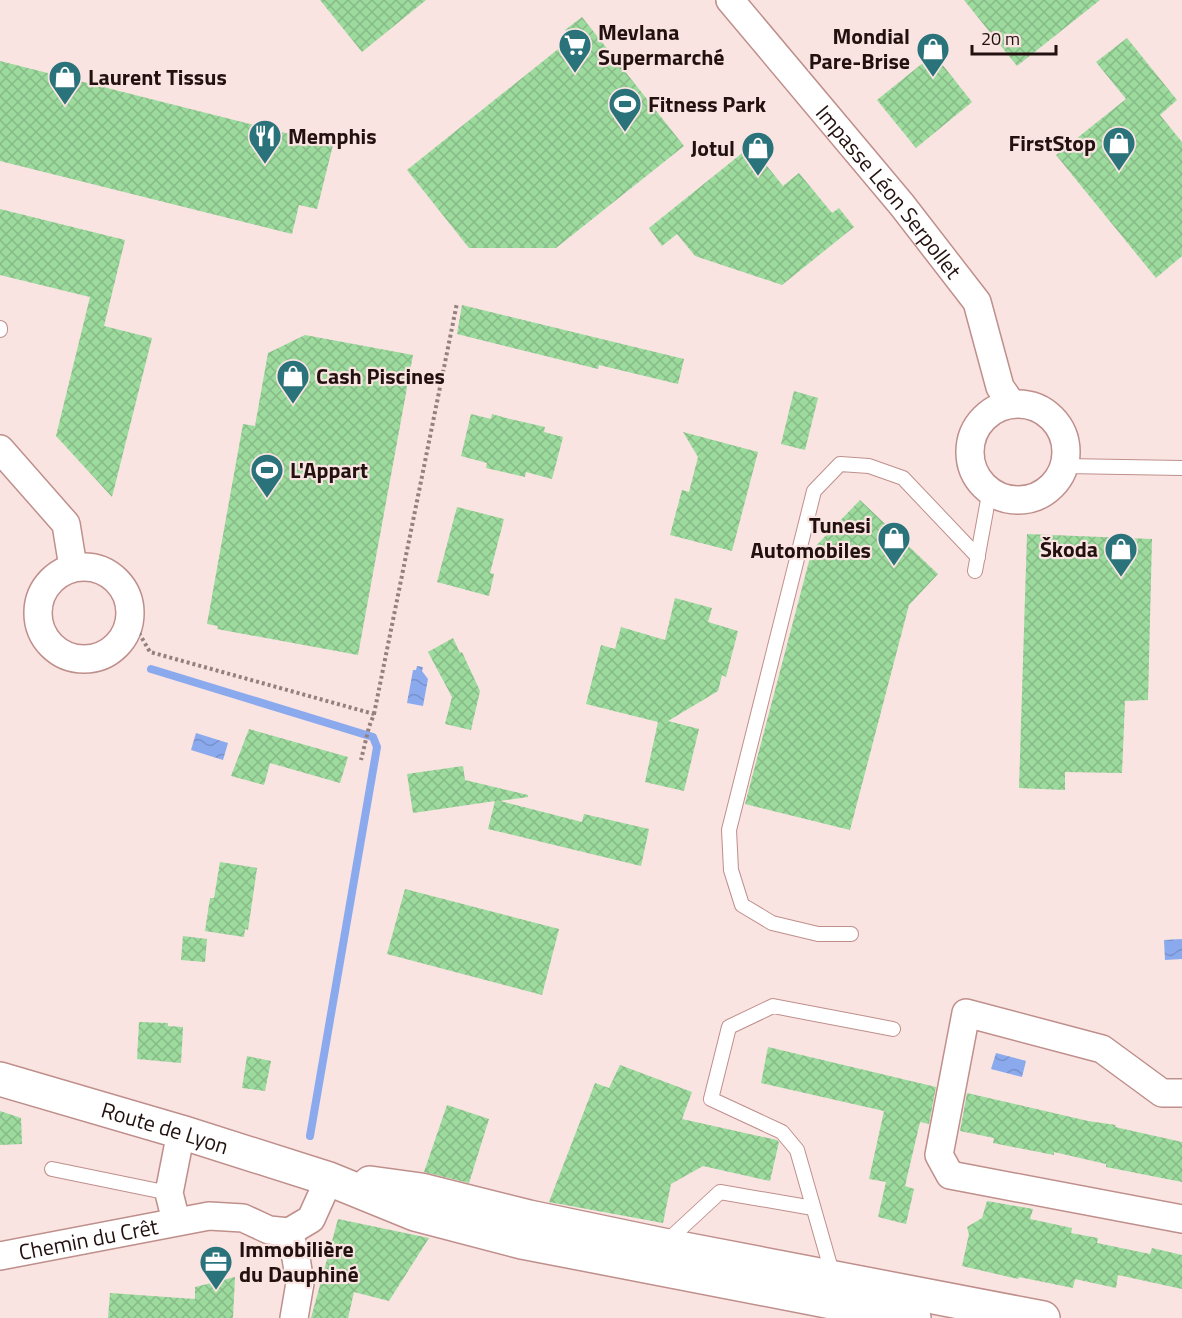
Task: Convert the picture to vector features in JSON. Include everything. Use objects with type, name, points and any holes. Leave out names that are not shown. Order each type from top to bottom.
[{"type":"main road","name":"Route de Lyon","points":[[0,1079],[181,1132],[329,1179]]},
{"type":"main road","points":[[329,1179],[420,1190],[529,1217],[663,1245],[832,1290],[914,1318]]},
{"type":"main road","points":[[329,1179],[415,1214],[522,1242],[832,1290],[1043,1318]]},
{"type":"street","name":"Impasse Léon Serpollet","points":[[730,0],[902,206],[977,302],[1000,387],[1011,403]]},
{"type":"street","points":[[1011,403],[1036,406],[1056,420],[1066,442],[1065,466],[1051,488],[1028,500],[1002,498],[980,483],[970,460],[972,434],[987,413],[1011,403]]},
{"type":"street","points":[[0,449],[66,524],[74,567]]},
{"type":"street","points":[[1182,1093],[1162,1093],[1102,1049],[966,1013],[939,1155],[950,1175],[1182,1219]]},
{"type":"street","name":"Chemin du Crêt","points":[[176,1221],[169,1193],[181,1132]]},
{"type":"street","points":[[294,1318],[300,1283],[289,1232],[311,1219],[329,1179]]},
{"type":"street","name":"Chemin du Crêt","points":[[0,1256],[209,1216],[243,1218],[269,1230],[289,1232]]},
{"type":"lane","points":[[851,934],[818,934],[772,923],[742,905],[731,870],[729,830],[814,491],[840,464],[869,466],[903,478],[977,564],[990,489]]},
{"type":"lane","points":[[1065,466],[1182,468]]},
{"type":"lane","points":[[832,1290],[797,1150],[782,1132],[711,1099],[729,1027],[773,1006],[893,1029]]},
{"type":"lane","points":[[52,1169],[169,1193]]},
{"type":"lane","points":[[663,1245],[720,1192],[813,1208]]},
{"type":"path","points":[[362,760],[374,714],[457,303]]},
{"type":"path","points":[[139,633],[150,652],[374,714]]},
{"type":"water","points":[[417,666],[423,667],[422,671],[428,679],[423,706],[407,703],[413,670],[416,670]]},
{"type":"water","points":[[196,733],[228,743],[223,760],[191,750]]},
{"type":"water","points":[[1182,939],[1182,959],[1165,960],[1164,940]]},
{"type":"water","points":[[996,1053],[1026,1061],[1022,1077],[991,1069]]},
{"type":"building","points":[[320,0],[426,0],[362,52]]},
{"type":"building","points":[[964,0],[1100,0],[1017,66]]},
{"type":"building","points":[[582,17],[684,146],[556,248],[469,248],[407,170],[572,38],[565,30]]},
{"type":"building","points":[[1127,38],[1177,100],[1160,115],[1182,142],[1182,256],[1156,278],[1056,155],[1126,99],[1096,62]]},
{"type":"building","points":[[934,54],[972,102],[916,148],[877,100]]},
{"type":"building","points":[[0,61],[333,145],[317,209],[299,205],[292,234],[0,161]]},
{"type":"building","points":[[751,146],[783,186],[799,173],[832,213],[839,208],[854,227],[782,285],[695,256],[677,234],[662,246],[649,228]]},
{"type":"building","points":[[0,209],[125,240],[104,326],[152,338],[112,497],[56,436],[90,297],[0,275]]},
{"type":"building","points":[[462,305],[684,359],[678,384],[599,365],[598,369],[457,334]]},
{"type":"building","points":[[305,335],[413,355],[358,655],[217,629],[218,626],[207,624],[243,424],[255,426],[268,353]]},
{"type":"building","points":[[794,391],[818,398],[805,450],[781,444]]},
{"type":"building","points":[[471,414],[491,419],[492,414],[545,427],[544,432],[563,437],[552,479],[526,472],[525,477],[486,468],[487,463],[461,456]]},
{"type":"building","points":[[683,432],[758,452],[732,551],[670,535],[682,490],[689,492],[698,457]]},
{"type":"building","points":[[860,500],[938,574],[909,605],[850,830],[745,804],[812,550]]},
{"type":"building","points":[[457,507],[504,519],[490,573],[494,574],[489,596],[437,582]]},
{"type":"building","points":[[1027,534],[1152,539],[1148,700],[1125,701],[1122,773],[1065,772],[1065,790],[1019,788]]},
{"type":"building","points":[[675,598],[712,608],[708,622],[738,631],[726,677],[722,675],[718,691],[668,721],[699,729],[684,791],[645,782],[658,722],[586,704],[601,645],[615,649],[621,627],[665,640]]},
{"type":"building","points":[[453,638],[480,691],[471,730],[445,724],[452,697],[428,652]]},
{"type":"building","points":[[249,729],[348,757],[340,783],[270,763],[264,785],[231,776]]},
{"type":"building","points":[[463,766],[465,780],[528,795],[528,797],[500,801],[582,822],[584,814],[649,829],[641,866],[488,829],[495,801],[413,813],[407,774]]},
{"type":"building","points":[[220,862],[257,868],[248,930],[245,929],[244,937],[205,931],[210,898],[214,898]]},
{"type":"building","points":[[405,889],[559,929],[542,995],[387,954]]},
{"type":"building","points":[[183,936],[207,939],[205,962],[181,960]]},
{"type":"building","points":[[139,1022],[168,1023],[168,1026],[183,1027],[181,1063],[137,1059]]},
{"type":"building","points":[[768,1047],[936,1087],[929,1124],[920,1122],[905,1186],[914,1189],[906,1224],[878,1217],[886,1182],[869,1179],[884,1111],[761,1083]]},
{"type":"building","points":[[247,1056],[271,1061],[265,1091],[242,1088]]},
{"type":"building","points":[[620,1065],[692,1092],[682,1119],[777,1140],[779,1142],[770,1181],[703,1166],[671,1184],[663,1223],[549,1202],[595,1083],[609,1088]]},
{"type":"building","points":[[967,1093],[1088,1121],[1116,1125],[1115,1127],[1182,1142],[1182,1182],[1106,1167],[1106,1164],[1054,1152],[1054,1155],[993,1143],[994,1138],[960,1131]]},
{"type":"building","points":[[447,1105],[489,1119],[469,1183],[424,1172]]},
{"type":"building","points":[[0,1111],[21,1118],[22,1144],[0,1145]]},
{"type":"building","points":[[987,1201],[1033,1209],[1030,1219],[1072,1228],[1071,1233],[1098,1238],[1097,1243],[1150,1254],[1152,1248],[1182,1255],[1182,1289],[1118,1275],[1116,1288],[1075,1279],[1073,1288],[1019,1277],[1018,1279],[962,1266],[969,1234],[967,1227],[982,1218]]},
{"type":"building","points":[[338,1219],[429,1238],[389,1301],[354,1292],[348,1318],[311,1318]]},
{"type":"building","points":[[235,1277],[233,1318],[108,1318],[110,1293],[195,1299],[195,1287]]},
{"type":"waterway","points":[[151,669],[373,737],[377,747],[310,1136]]},
{"type":"place","name":"Mevlana Supermarché","points":[[575,74]]},
{"type":"place","name":"Mondial Pare-Brise","points":[[933,78]]},
{"type":"place","name":"Laurent Tissus","points":[[65,106]]},
{"type":"place","name":"Fitness Park","points":[[625,133]]},
{"type":"place","name":"Memphis","points":[[265,165]]},
{"type":"place","name":"FirstStop","points":[[1119,172]]},
{"type":"place","name":"Jotul","points":[[758,177]]},
{"type":"place","name":"Cash Piscines","points":[[293,405]]},
{"type":"place","name":"L'Appart","points":[[267,499]]},
{"type":"place","name":"Tunesi Automobiles","points":[[894,567]]},
{"type":"place","name":"Škoda","points":[[1121,578]]},
{"type":"place","name":"Immobilière du Dauphiné","points":[[216,1291]]}]
